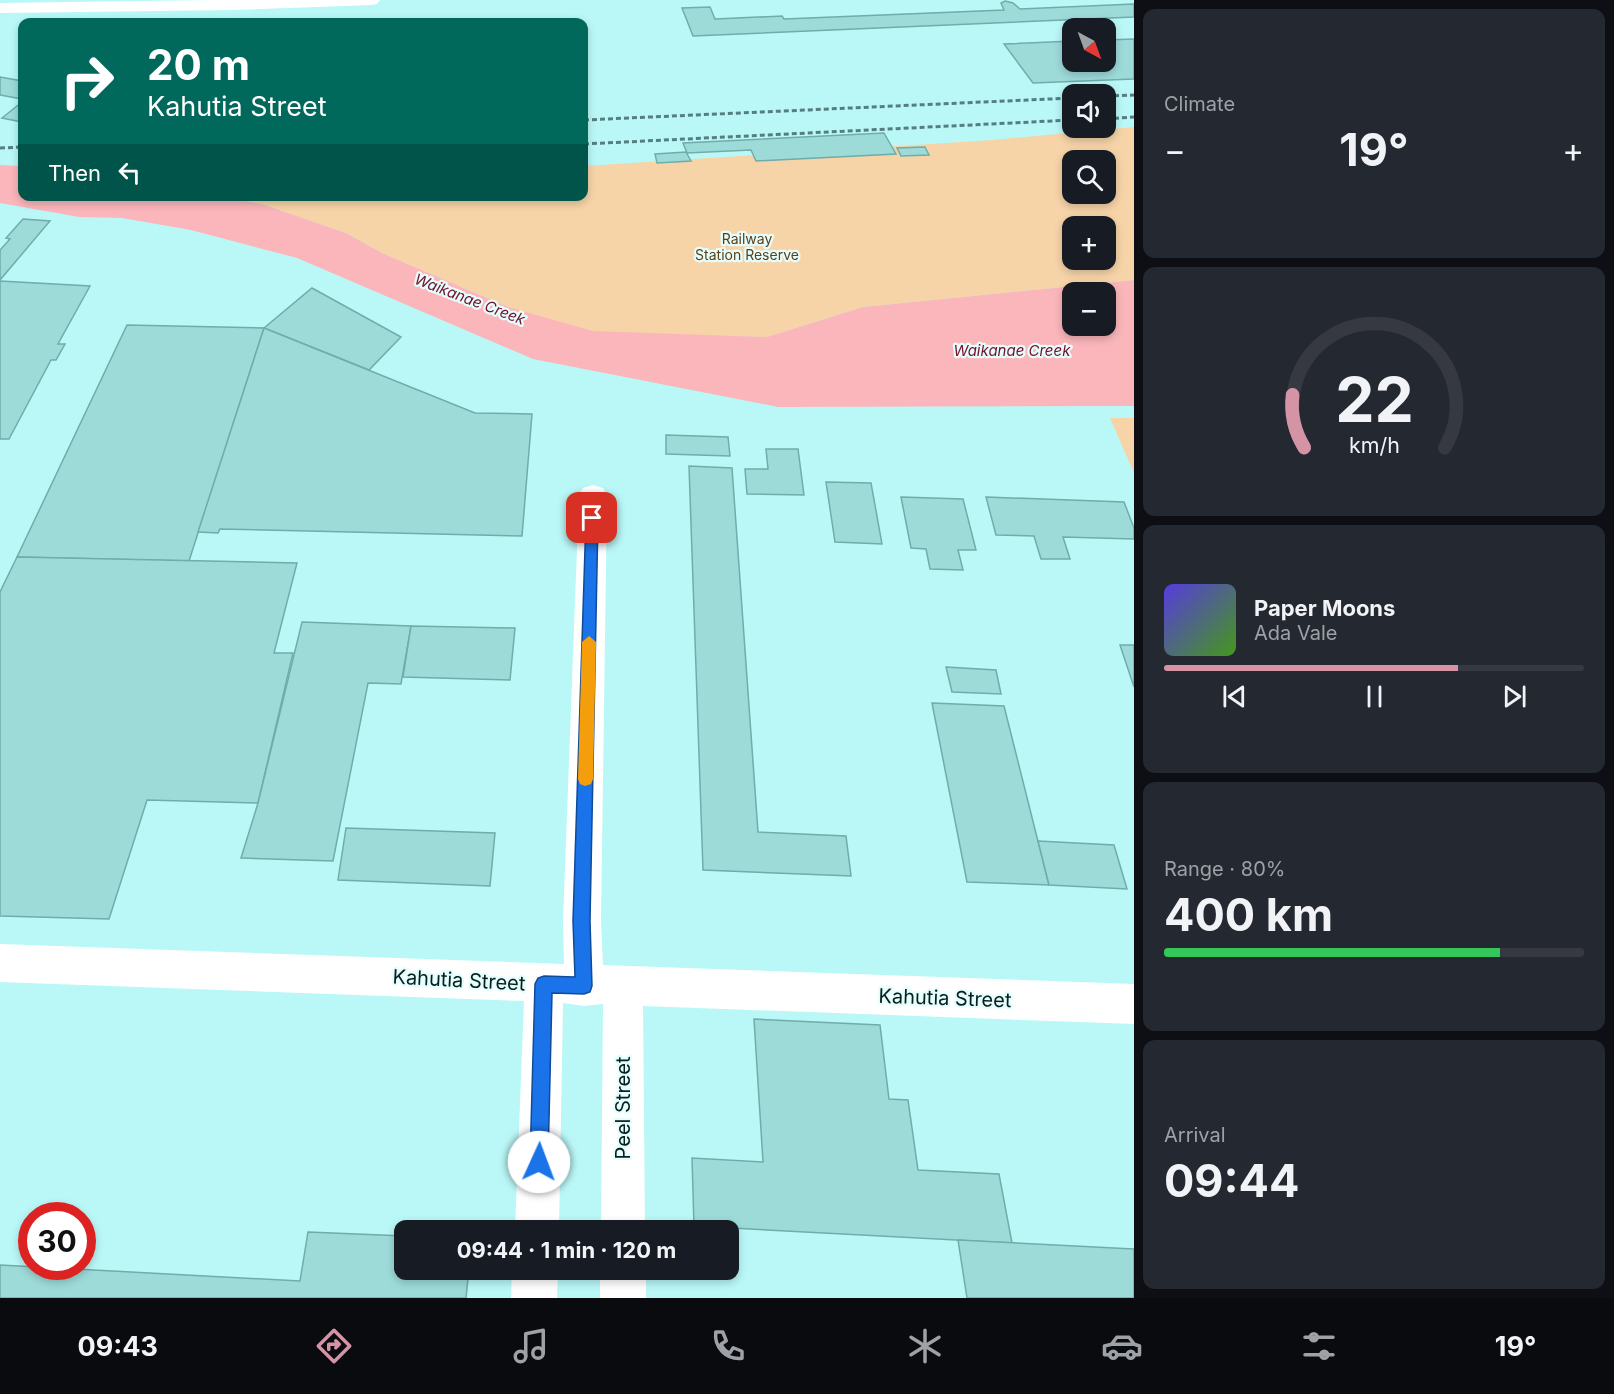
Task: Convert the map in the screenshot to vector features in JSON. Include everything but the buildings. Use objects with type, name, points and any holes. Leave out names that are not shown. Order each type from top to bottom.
[{"type":"highway","points":[[0,9],[371,0]]},
{"type":"street","name":"Peel Street","points":[[593,495],[582,921],[603,986],[622,1220]]},
{"type":"street","name":"Kahutia Street","points":[[0,963],[1134,1004]]},
{"type":"street","points":[[537,1220],[544,984]]},
{"type":"street","points":[[534,1298],[535,1280]]},
{"type":"street","points":[[623,1280],[623,1298]]},
{"type":"green space","name":"Railway Station Reserve","points":[[1134,127],[1134,280],[1062,282],[1062,287],[863,307],[767,337],[586,334],[508,307],[382,253],[346,233],[262,204],[242,201],[588,201],[588,166],[1062,134],[1062,138],[1116,138],[1116,129]]},
{"type":"green space","points":[[1110,418],[1134,418],[1134,473]]},
{"type":"water","name":"Waikanae Creek","points":[[0,165],[18,166],[18,201],[245,201],[262,204],[346,233],[382,253],[508,307],[593,331],[767,337],[863,307],[1062,287],[1062,336],[1116,336],[1116,282],[1114,282],[1134,280],[1134,406],[778,407],[533,359],[297,258],[191,230],[122,218],[79,217],[0,203]]},
{"type":"railway","points":[[1116,96],[1134,95]]},
{"type":"railway","points":[[588,120],[1062,98]]},
{"type":"railway","points":[[1116,118],[1134,117]]},
{"type":"railway","points":[[588,144],[1062,120]]},
{"type":"railway","points":[[0,148],[18,147]]},
{"type":"slow traffic","points":[[585,779],[589,642]]},
{"type":"route","points":[[539,1162],[544,984],[584,986],[582,921],[592,518]]}]
